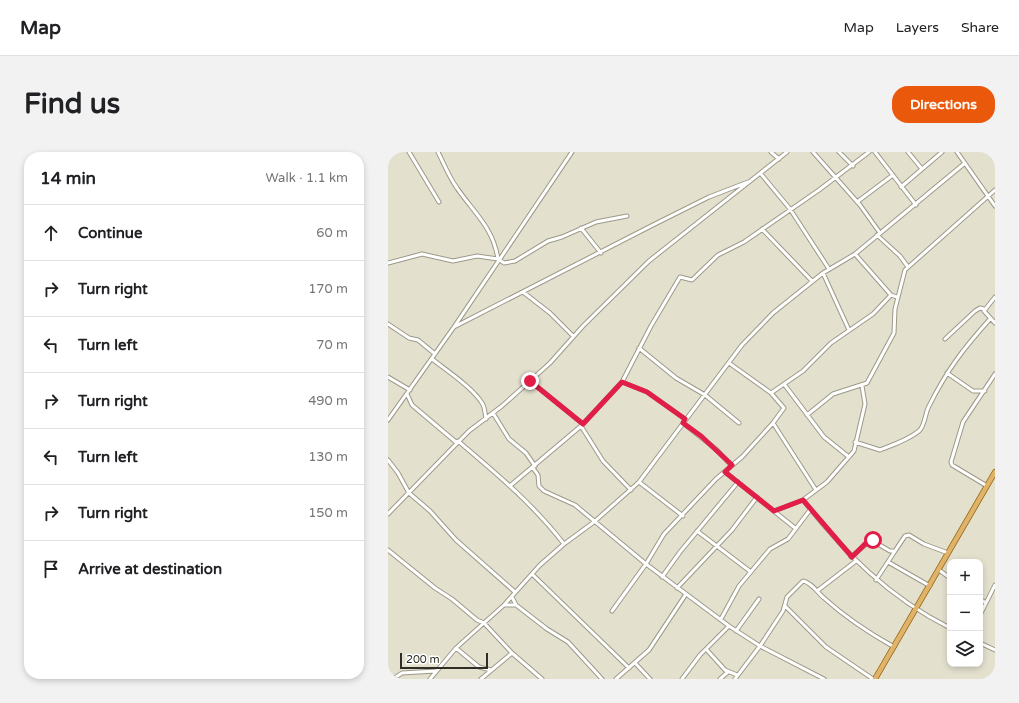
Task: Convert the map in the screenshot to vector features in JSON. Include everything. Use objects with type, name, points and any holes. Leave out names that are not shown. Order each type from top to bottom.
[{"type":"main road","points":[[874,679],[930,586],[995,472]]},
{"type":"street","points":[[409,152],[439,202]]},
{"type":"street","points":[[438,152],[456,187],[491,233],[496,247],[498,260]]},
{"type":"street","points":[[388,420],[454,327],[572,152]]},
{"type":"street","points":[[771,152],[779,159]]},
{"type":"street","points":[[388,514],[458,442],[550,363],[574,336],[649,261],[788,152]]},
{"type":"street","points":[[813,152],[857,202],[879,234],[908,267]]},
{"type":"street","points":[[839,152],[853,166]]},
{"type":"street","points":[[511,485],[582,425],[622,382],[639,348],[680,278],[692,280],[718,256],[744,242],[853,166],[869,152]]},
{"type":"street","points":[[875,152],[916,205]]},
{"type":"street","points":[[908,152],[922,169]]},
{"type":"street","points":[[901,187],[942,152]]},
{"type":"street","points":[[957,152],[995,206]]},
{"type":"street","points":[[430,679],[456,648],[504,605],[532,574],[564,544],[594,522],[639,482],[728,363],[773,313],[823,273],[855,254],[965,163]]},
{"type":"street","points":[[761,174],[790,209],[829,269]]},
{"type":"street","points":[[857,202],[893,175]]},
{"type":"street","points":[[454,327],[710,197],[752,181]]},
{"type":"street","points":[[807,415],[833,394],[862,386],[868,382],[892,337],[897,297],[903,275],[908,267],[937,243],[995,190]]},
{"type":"street","points":[[388,263],[422,254],[453,261],[477,256],[508,263],[515,261],[548,241],[562,237],[596,222],[627,216]]},
{"type":"street","points":[[581,228],[601,253]]},
{"type":"street","points":[[762,229],[812,281]]},
{"type":"street","points":[[855,254],[891,295],[897,297]]},
{"type":"street","points":[[823,273],[849,330]]},
{"type":"street","points":[[523,292],[550,313],[574,336]]},
{"type":"street","points":[[771,393],[804,371],[831,343],[873,314],[891,295]]},
{"type":"street","points":[[945,339],[974,311],[980,308],[984,309],[995,297]]},
{"type":"street","points":[[984,309],[984,313],[995,323]]},
{"type":"street","points":[[855,442],[880,450],[903,441],[919,431],[927,410],[946,373],[958,356],[990,319]]},
{"type":"street","points":[[388,324],[409,338],[418,340],[435,354]]},
{"type":"street","points":[[639,348],[680,380],[705,395],[739,423]]},
{"type":"street","points":[[432,359],[457,378],[481,401],[484,406],[486,418]]},
{"type":"street","points":[[612,611],[646,564],[660,538],[705,490],[742,457],[773,423],[784,406],[771,393],[728,363]]},
{"type":"street","points":[[946,373],[973,391],[985,390]]},
{"type":"street","points":[[987,486],[951,464],[964,422],[995,374]]},
{"type":"street","points":[[388,377],[410,390]]},
{"type":"street","points":[[530,381],[582,425],[603,461],[631,490]]},
{"type":"street","points":[[622,382],[647,392],[685,419]]},
{"type":"street","points":[[784,384],[827,440],[849,457]]},
{"type":"street","points":[[774,511],[803,500],[827,482],[855,449],[855,442],[865,404],[862,386]]},
{"type":"street","points":[[407,394],[412,405],[511,485],[533,507],[564,544]]},
{"type":"street","points":[[493,413],[509,439],[526,453],[538,475],[539,486],[544,491],[575,504],[594,522],[662,577],[721,619],[728,626],[760,646],[824,679]]},
{"type":"street","points":[[683,423],[701,436],[732,465]]},
{"type":"street","points":[[773,423],[816,490]]},
{"type":"street","points":[[388,460],[398,473],[409,493],[430,512],[456,540],[515,592]]},
{"type":"street","points":[[725,472],[795,528]]},
{"type":"street","points":[[639,482],[682,516]]},
{"type":"street","points":[[662,577],[697,531],[738,482]]},
{"type":"street","points":[[677,588],[732,530],[757,497]]},
{"type":"street","points":[[803,500],[810,510],[852,557],[876,580],[916,608],[947,626]]},
{"type":"street","points":[[721,619],[737,589],[770,549],[785,541],[810,510]]},
{"type":"street","points":[[697,531],[751,572]]},
{"type":"street","points":[[876,580],[905,536],[909,535],[924,544],[948,553]]},
{"type":"street","points":[[852,557],[871,540],[890,551],[895,551]]},
{"type":"street","points":[[388,550],[434,588],[452,599],[477,620],[484,623],[512,653],[542,679]]},
{"type":"street","points":[[817,591],[856,561]]},
{"type":"street","points":[[888,562],[930,586]]},
{"type":"street","points":[[939,570],[947,576]]},
{"type":"street","points":[[532,574],[629,668]]},
{"type":"street","points":[[735,679],[760,646],[785,606],[789,595],[803,581],[807,582],[874,636],[894,647]]},
{"type":"street","points":[[983,608],[995,585]]},
{"type":"street","points":[[616,679],[649,650],[686,594]]},
{"type":"street","points":[[512,597],[516,605],[547,629],[568,642],[602,679]]},
{"type":"street","points":[[736,631],[760,599]]},
{"type":"street","points":[[504,605],[516,605]]},
{"type":"street","points":[[785,606],[826,647],[874,679]]},
{"type":"street","points":[[682,679],[706,649],[728,626]]},
{"type":"street","points":[[983,644],[995,650]]},
{"type":"street","points":[[456,648],[479,667],[491,670]]},
{"type":"street","points":[[706,649],[728,672],[737,675]]},
{"type":"street","points":[[480,679],[512,653]]},
{"type":"street","points":[[635,663],[650,679]]},
{"type":"street","points":[[393,679],[402,674],[436,671]]},
{"type":"street","points":[[720,679],[728,672]]},
{"type":"route","points":[[530,381],[583,424],[622,382],[647,392],[685,419],[683,423],[718,450],[732,465],[725,472],[774,511],[803,500],[818,520],[852,557],[866,543],[873,540]]}]
